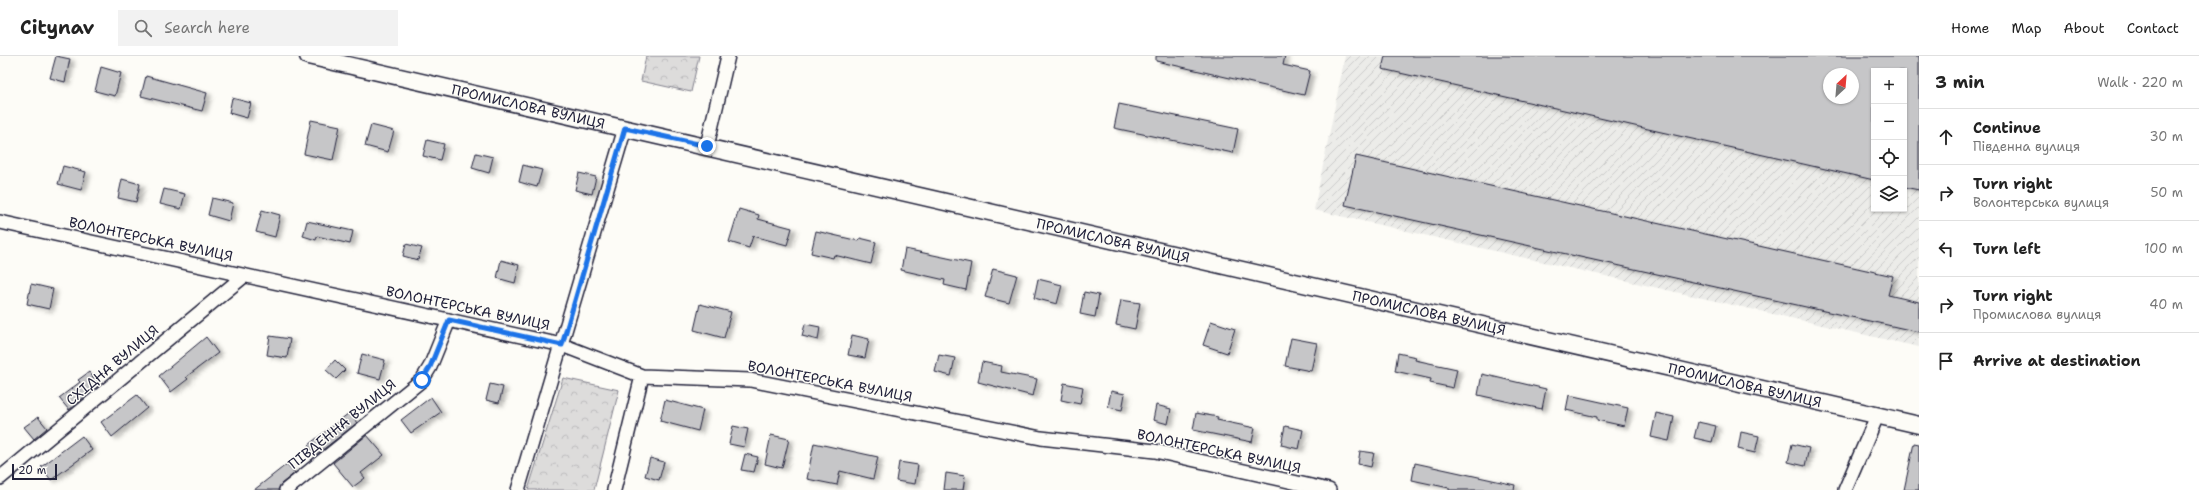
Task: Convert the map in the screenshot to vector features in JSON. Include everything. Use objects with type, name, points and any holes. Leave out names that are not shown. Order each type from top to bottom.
[{"type":"street","name":"ПРОМИСЛОВА ВУЛИЦЯ","points":[[308,56],[707,146],[1877,416],[1919,424]]},
{"type":"street","points":[[707,146],[728,56]]},
{"type":"street","points":[[518,490],[625,128]]},
{"type":"street","name":"ВОЛОНТЕРСЬКА ВУЛИЦЯ","points":[[0,222],[562,345],[642,376],[750,380],[1041,438],[1155,451],[1329,490]]},
{"type":"street","name":"СХІДНА ВУЛИЦЯ","points":[[0,478],[244,276]]},
{"type":"street","name":"ПІВДЕННА ВУЛИЦЯ","points":[[286,490],[422,380],[430,367],[449,320]]},
{"type":"street","points":[[614,490],[642,376]]},
{"type":"street","points":[[1845,490],[1877,416]]},
{"type":"shaded area","points":[[1345,56],[1919,56],[1919,347],[1314,210]]},
{"type":"green space","points":[[646,56],[699,56],[691,92],[641,81]]},
{"type":"green space","points":[[563,378],[619,390],[594,490],[528,490]]},
{"type":"building","points":[[56,56],[70,59],[65,82],[50,78]]},
{"type":"building","points":[[1156,56],[1285,56],[1283,65],[1310,71],[1304,95],[1156,61]]},
{"type":"building","points":[[1385,56],[1919,56],[1919,190],[1907,188],[1907,68],[1871,68],[1871,179],[1382,69]]},
{"type":"building","points":[[101,67],[121,73],[115,96],[95,91]]},
{"type":"building","points":[[146,76],[207,93],[202,111],[141,96]]},
{"type":"building","points":[[232,98],[251,103],[247,118],[229,113]]},
{"type":"building","points":[[1119,104],[1238,129],[1233,153],[1114,128]]},
{"type":"building","points":[[311,120],[340,126],[333,160],[304,154]]},
{"type":"building","points":[[371,125],[394,131],[388,152],[365,146]]},
{"type":"building","points":[[427,140],[444,144],[440,160],[423,156]]},
{"type":"building","points":[[476,153],[493,157],[489,173],[472,168]]},
{"type":"building","points":[[1356,156],[1893,276],[1888,295],[1919,302],[1919,332],[1345,205]]},
{"type":"building","points":[[523,165],[542,170],[537,187],[519,182]]},
{"type":"building","points":[[63,166],[86,172],[81,190],[58,184]]},
{"type":"building","points":[[579,173],[596,177],[592,194],[575,190]]},
{"type":"building","points":[[122,179],[140,184],[136,202],[118,198]]},
{"type":"building","points":[[164,189],[185,194],[181,209],[160,204]]},
{"type":"building","points":[[212,198],[233,203],[229,221],[208,215]]},
{"type":"building","points":[[739,209],[759,215],[758,219],[792,228],[787,245],[753,236],[749,248],[729,242]]},
{"type":"building","points":[[262,210],[280,215],[275,237],[256,232]]},
{"type":"building","points":[[307,221],[353,231],[350,244],[317,236],[316,240],[303,236]]},
{"type":"building","points":[[816,231],[859,241],[860,238],[876,242],[871,264],[834,255],[833,258],[811,253]]},
{"type":"building","points":[[406,244],[422,248],[418,260],[403,256]]},
{"type":"building","points":[[905,249],[971,263],[966,290],[944,285],[945,280],[901,270]]},
{"type":"building","points":[[501,260],[519,265],[515,283],[497,278]]},
{"type":"building","points":[[993,269],[1017,275],[1009,303],[985,297]]},
{"type":"building","points":[[1038,279],[1062,285],[1057,304],[1034,298]]},
{"type":"building","points":[[31,284],[53,289],[49,309],[27,304]]},
{"type":"building","points":[[1084,292],[1099,295],[1095,317],[1080,314]]},
{"type":"building","points":[[1121,300],[1140,303],[1135,329],[1116,325]]},
{"type":"building","points":[[700,304],[731,312],[724,338],[694,330]]},
{"type":"building","points":[[1211,321],[1235,329],[1227,353],[1203,345]]},
{"type":"building","points":[[805,324],[820,327],[818,340],[802,336]]},
{"type":"building","points":[[852,335],[869,339],[865,358],[848,355]]},
{"type":"building","points":[[270,336],[290,339],[287,358],[267,355]]},
{"type":"building","points":[[206,337],[218,353],[186,377],[188,379],[171,392],[159,376]]},
{"type":"building","points":[[1291,338],[1317,343],[1311,371],[1285,366]]},
{"type":"building","points":[[1398,353],[1416,357],[1415,360],[1457,369],[1453,388],[1430,383],[1431,379],[1395,371]]},
{"type":"building","points":[[362,354],[385,360],[380,379],[357,373]]},
{"type":"building","points":[[939,355],[955,358],[951,376],[935,372]]},
{"type":"building","points":[[335,360],[345,370],[336,379],[326,370]]},
{"type":"building","points":[[982,362],[1002,366],[1001,372],[1037,379],[1033,396],[978,382]]},
{"type":"building","points":[[89,372],[99,385],[69,410],[59,398],[80,382],[78,380]]},
{"type":"building","points":[[1482,374],[1546,389],[1542,409],[1478,395]]},
{"type":"building","points":[[1064,383],[1083,387],[1080,404],[1061,400]]},
{"type":"building","points":[[490,384],[503,387],[499,403],[486,400]]},
{"type":"building","points":[[1111,391],[1125,394],[1122,410],[1108,407]]},
{"type":"building","points":[[137,395],[147,408],[112,437],[101,422]]},
{"type":"building","points":[[1569,395],[1628,408],[1624,426],[1597,420],[1597,417],[1566,410]]},
{"type":"building","points":[[431,397],[441,412],[411,433],[401,420]]},
{"type":"building","points":[[665,400],[703,410],[698,431],[660,421]]},
{"type":"building","points":[[1156,405],[1171,409],[1168,424],[1153,420]]},
{"type":"building","points":[[349,413],[357,423],[316,455],[308,445]]},
{"type":"building","points":[[1196,413],[1218,417],[1217,420],[1255,428],[1252,442],[1193,430]]},
{"type":"building","points":[[1656,413],[1674,417],[1669,441],[1651,437]]},
{"type":"building","points":[[38,417],[47,428],[34,439],[24,427]]},
{"type":"building","points":[[1698,422],[1716,426],[1712,442],[1694,438]]},
{"type":"building","points":[[733,426],[748,429],[744,447],[729,444]]},
{"type":"building","points":[[1285,426],[1303,430],[1299,449],[1281,445]]},
{"type":"building","points":[[1741,432],[1759,436],[1755,453],[1738,449]]},
{"type":"building","points":[[367,435],[384,455],[361,473],[365,478],[353,487],[333,463]]},
{"type":"building","points":[[771,435],[789,439],[782,468],[765,464]]},
{"type":"building","points":[[82,436],[92,450],[51,480],[41,467]]},
{"type":"building","points":[[814,443],[878,457],[873,479],[840,471],[837,485],[807,479]]},
{"type":"building","points":[[1914,443],[1919,444],[1919,490],[1904,490]]},
{"type":"building","points":[[1792,444],[1809,448],[1805,466],[1788,462]]},
{"type":"building","points":[[1360,451],[1374,453],[1371,467],[1358,464]]},
{"type":"building","points":[[745,454],[758,457],[754,472],[741,470]]},
{"type":"building","points":[[650,458],[664,462],[659,480],[645,476]]},
{"type":"building","points":[[899,462],[918,465],[915,484],[896,481]]},
{"type":"building","points":[[1415,463],[1515,485],[1514,490],[1449,490],[1449,488],[1412,480]]},
{"type":"building","points":[[287,464],[295,473],[281,484],[278,490],[254,490]]},
{"type":"building","points":[[946,473],[965,476],[963,490],[944,490]]},
{"type":"route","points":[[422,380],[430,367],[449,320],[562,345],[625,128],[707,146]]}]
